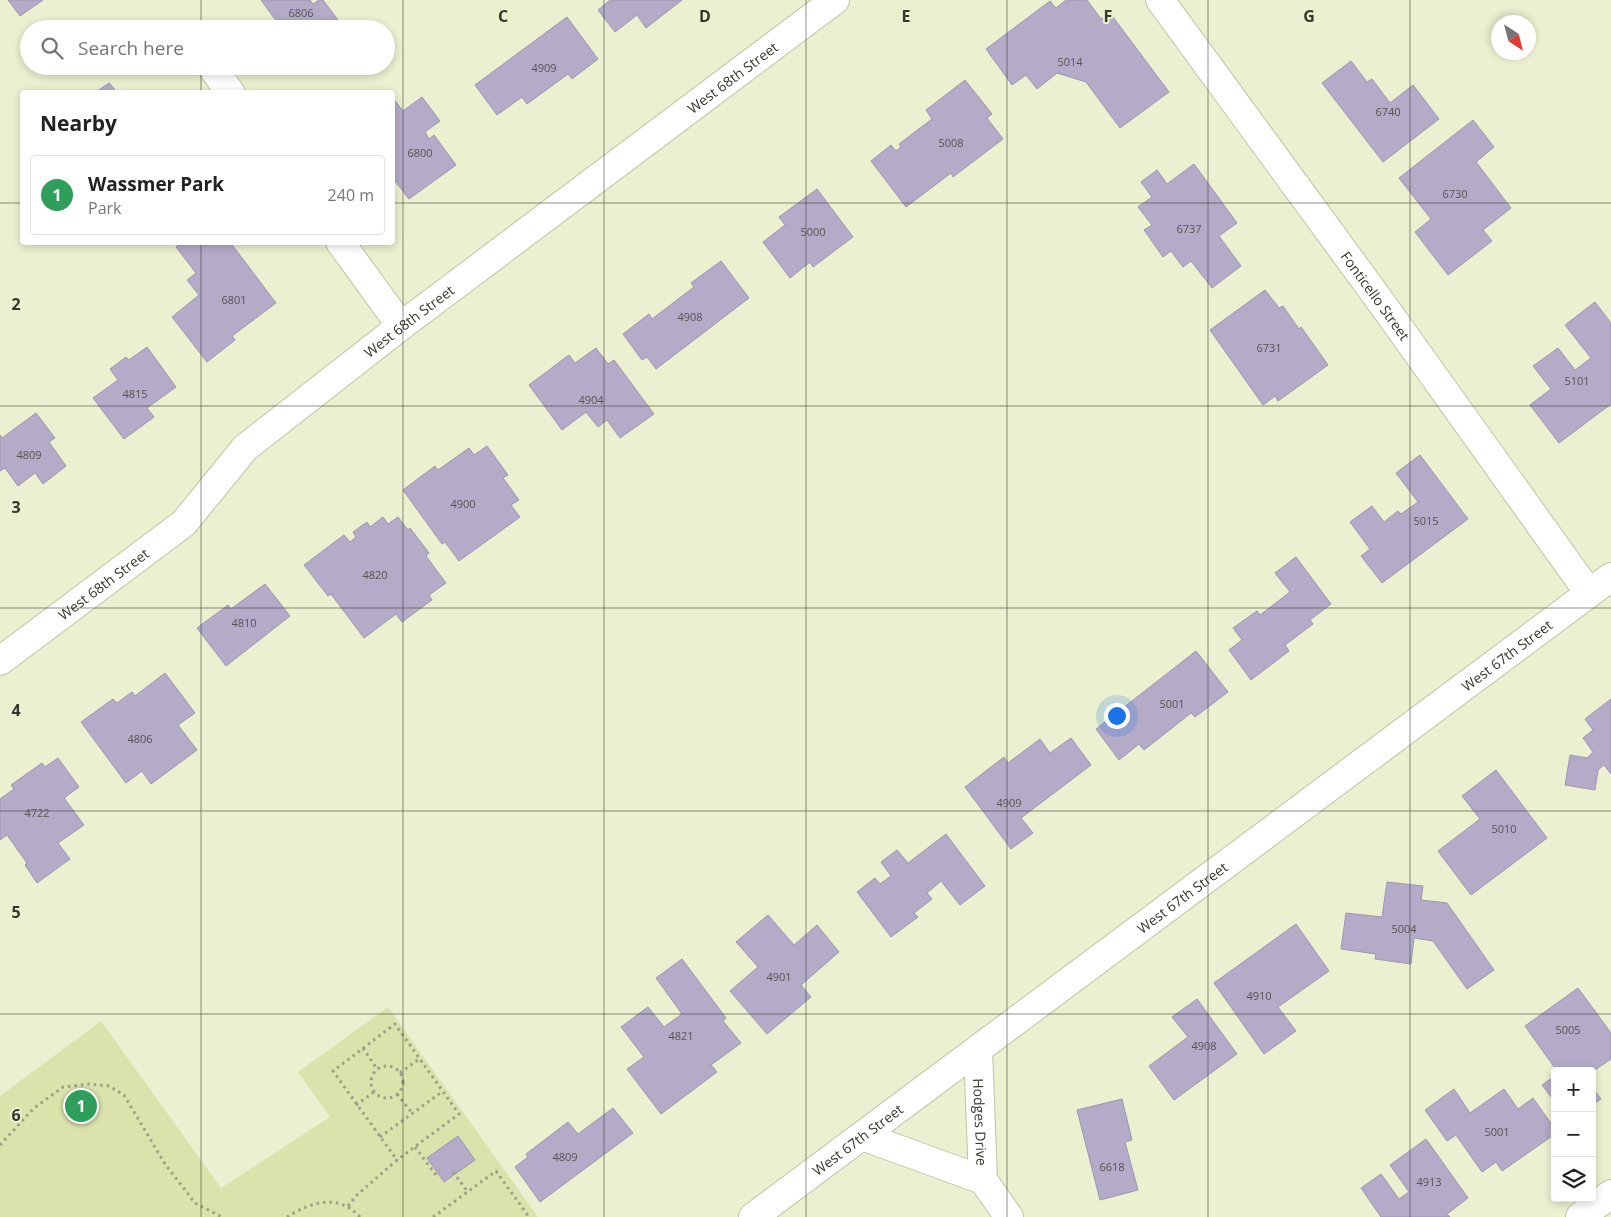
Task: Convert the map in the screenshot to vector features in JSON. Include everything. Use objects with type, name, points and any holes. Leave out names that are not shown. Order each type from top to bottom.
[{"type":"street","name":"West 68th Street","points":[[0,661],[184,523],[245,448],[401,326],[835,0]]},
{"type":"street","name":"Fonticello Street","points":[[1160,0],[1377,297],[1589,593]]},
{"type":"street","points":[[218,75],[229,90]]},
{"type":"street","points":[[342,245],[401,326]]},
{"type":"street","name":"West 67th Street","points":[[753,1217],[1611,577]]},
{"type":"street","name":"Hodges Drive","points":[[978,1050],[984,1180],[1009,1217]]},
{"type":"street","points":[[862,1136],[984,1180]]},
{"type":"street","points":[[1580,1217],[1611,1194]]},
{"type":"path","points":[[348,1206],[357,1195],[397,1160],[459,1114],[395,1024],[333,1071],[397,1160]]},
{"type":"path","points":[[363,1048],[377,1069]]},
{"type":"path","points":[[400,1073],[419,1059]]},
{"type":"path","points":[[392,1067],[400,1073],[403,1082],[397,1094],[383,1097],[374,1092],[371,1077],[377,1069],[392,1067]]},
{"type":"path","points":[[0,1145],[34,1108],[63,1087],[89,1084],[109,1086],[124,1095],[165,1164],[195,1203],[222,1217]]},
{"type":"path","points":[[356,1105],[374,1092]]},
{"type":"path","points":[[380,1137],[443,1092]]},
{"type":"path","points":[[397,1094],[412,1113]]},
{"type":"path","points":[[415,1147],[435,1174],[440,1170]]},
{"type":"path","points":[[433,1217],[496,1171],[529,1217]]},
{"type":"path","points":[[453,1172],[468,1192]]},
{"type":"path","points":[[287,1217],[303,1208],[332,1201],[348,1206],[360,1217]]},
{"type":"green space","points":[[388,1007],[538,1217],[0,1217],[0,1096],[101,1021],[221,1188],[330,1117],[298,1072]]},
{"type":"building","points":[[8,0],[43,0],[20,16]]},
{"type":"building","points":[[261,0],[310,0],[313,4],[323,0],[338,20],[275,20]]},
{"type":"building","points":[[610,0],[682,0],[646,28],[637,15],[615,32],[598,10]]},
{"type":"building","points":[[1066,0],[1087,0],[1101,19],[1110,13],[1169,92],[1120,128],[1086,82],[1057,73],[1037,89],[1026,75],[1012,85],[986,49],[1050,1],[1056,8]]},
{"type":"building","points":[[567,17],[598,59],[572,79],[568,74],[527,104],[522,97],[497,115],[475,85]]},
{"type":"building","points":[[1351,61],[1367,82],[1372,79],[1390,103],[1413,85],[1439,119],[1383,162],[1322,83]]},
{"type":"building","points":[[965,80],[992,114],[987,118],[1003,139],[953,177],[951,173],[906,207],[871,161],[891,145],[896,151],[901,147],[899,144],[932,119],[926,110]]},
{"type":"building","points":[[109,83],[115,90],[99,90]]},
{"type":"building","points":[[422,97],[440,121],[425,132],[429,139],[434,135],[456,165],[409,199],[395,181],[395,101],[403,111]]},
{"type":"building","points":[[1473,120],[1494,147],[1476,162],[1511,208],[1483,230],[1492,241],[1448,275],[1415,232],[1431,219],[1399,178]]},
{"type":"building","points":[[1194,164],[1237,223],[1219,236],[1241,266],[1212,288],[1191,261],[1183,267],[1171,251],[1163,257],[1144,230],[1152,225],[1138,207],[1152,197],[1141,182],[1157,170],[1167,184]]},
{"type":"building","points":[[817,189],[853,237],[813,267],[810,262],[790,278],[763,242],[785,225],[779,217]]},
{"type":"building","points":[[178,245],[232,245],[276,303],[232,336],[235,340],[207,362],[172,317],[199,295],[187,280],[196,273],[176,247]]},
{"type":"building","points":[[721,261],[749,298],[656,369],[647,357],[642,360],[623,334],[649,314],[652,319],[694,287],[691,283]]},
{"type":"building","points":[[1265,290],[1279,308],[1283,306],[1299,329],[1301,327],[1328,365],[1278,401],[1275,396],[1263,405],[1210,330]]},
{"type":"building","points":[[1595,302],[1611,323],[1611,404],[1559,443],[1530,405],[1551,389],[1533,366],[1558,348],[1575,370],[1591,358],[1565,325]]},
{"type":"building","points":[[147,347],[176,387],[147,408],[154,417],[124,439],[93,398],[118,380],[110,369],[126,357],[129,360]]},
{"type":"building","points":[[596,348],[608,364],[614,360],[654,414],[620,438],[607,420],[598,427],[586,412],[562,430],[529,385],[569,355],[575,363]]},
{"type":"building","points":[[36,413],[55,438],[49,442],[66,466],[43,484],[35,473],[18,486],[5,468],[0,471],[0,435],[2,438]]},
{"type":"building","points":[[487,446],[508,475],[503,478],[519,500],[511,505],[520,517],[459,561],[445,542],[442,544],[403,490],[435,466],[438,470],[469,448],[474,455]]},
{"type":"building","points":[[1420,455],[1468,519],[1382,583],[1361,556],[1370,549],[1350,522],[1372,506],[1384,522],[1398,511],[1401,514],[1418,502],[1396,473]]},
{"type":"building","points":[[383,517],[388,524],[398,517],[408,530],[410,528],[429,553],[426,556],[446,583],[429,595],[432,600],[402,622],[396,614],[364,638],[331,594],[328,596],[304,565],[344,535],[350,542],[356,537],[353,532],[367,522],[370,527]]},
{"type":"building","points":[[1296,557],[1331,604],[1310,620],[1313,624],[1285,645],[1289,651],[1251,680],[1229,650],[1242,640],[1233,628],[1257,611],[1260,615],[1290,592],[1275,573]]},
{"type":"building","points":[[265,584],[290,616],[226,666],[197,628],[228,605],[231,609]]},
{"type":"building","points":[[1196,651],[1228,692],[1195,717],[1191,713],[1144,750],[1139,744],[1119,760],[1096,729]]},
{"type":"building","points":[[165,673],[195,713],[178,725],[197,750],[151,784],[142,771],[126,783],[81,722],[113,699],[117,703],[132,692],[135,696]]},
{"type":"building","points":[[1611,699],[1611,774],[1604,765],[1598,770],[1595,790],[1565,785],[1570,755],[1587,758],[1593,752],[1583,738],[1593,730],[1585,719]]},
{"type":"building","points":[[1071,738],[1091,765],[1021,818],[1033,833],[1011,849],[965,787],[1004,757],[1008,763],[1040,739],[1050,753]]},
{"type":"building","points":[[58,758],[79,787],[64,798],[84,825],[58,843],[70,859],[37,883],[25,865],[27,863],[7,835],[0,840],[0,799],[14,789],[11,785],[42,763],[45,767]]},
{"type":"building","points":[[1496,770],[1547,838],[1471,895],[1438,851],[1480,819],[1462,796]]},
{"type":"building","points":[[946,834],[985,886],[960,905],[941,881],[927,893],[932,899],[914,913],[918,917],[891,937],[857,892],[875,878],[880,884],[891,876],[881,862],[897,850],[908,863]]},
{"type":"building","points":[[1387,882],[1423,886],[1421,900],[1447,903],[1494,970],[1467,989],[1433,941],[1414,938],[1411,964],[1375,959],[1376,954],[1341,949],[1346,913],[1382,917]]},
{"type":"building","points":[[768,915],[794,945],[817,925],[839,952],[801,985],[811,997],[767,1034],[730,991],[758,967],[736,942]]},
{"type":"building","points":[[1296,924],[1329,971],[1278,1007],[1296,1031],[1264,1054],[1214,983]]},
{"type":"building","points":[[682,959],[726,1018],[723,1021],[741,1043],[711,1065],[717,1072],[661,1114],[627,1069],[644,1057],[621,1027],[648,1007],[664,1027],[682,1014],[656,978]]},
{"type":"building","points":[[1578,988],[1611,1033],[1611,1059],[1596,1069],[1596,1067],[1554,1067],[1525,1026]]},
{"type":"building","points":[[1197,999],[1237,1054],[1174,1100],[1149,1066],[1188,1037],[1172,1017]]},
{"type":"building","points":[[1551,1079],[1551,1097],[1542,1085]]},
{"type":"building","points":[[1454,1089],[1470,1113],[1504,1089],[1518,1109],[1533,1098],[1551,1123],[1551,1137],[1502,1171],[1496,1162],[1482,1172],[1456,1135],[1447,1141],[1425,1110]]},
{"type":"building","points":[[1596,1092],[1601,1099],[1596,1102]]},
{"type":"building","points":[[1122,1099],[1132,1140],[1125,1142],[1138,1190],[1100,1200],[1077,1110]]},
{"type":"building","points":[[613,1108],[633,1133],[540,1202],[515,1167],[528,1157],[526,1154],[568,1122],[578,1134]]},
{"type":"building","points":[[458,1136],[475,1160],[444,1182],[427,1158]]},
{"type":"building","points":[[1426,1139],[1468,1198],[1447,1214],[1450,1217],[1381,1217],[1361,1188],[1381,1174],[1399,1199],[1409,1192],[1390,1165]]},
{"type":"place","name":"Wassmer Park","points":[[81,1106]]}]
